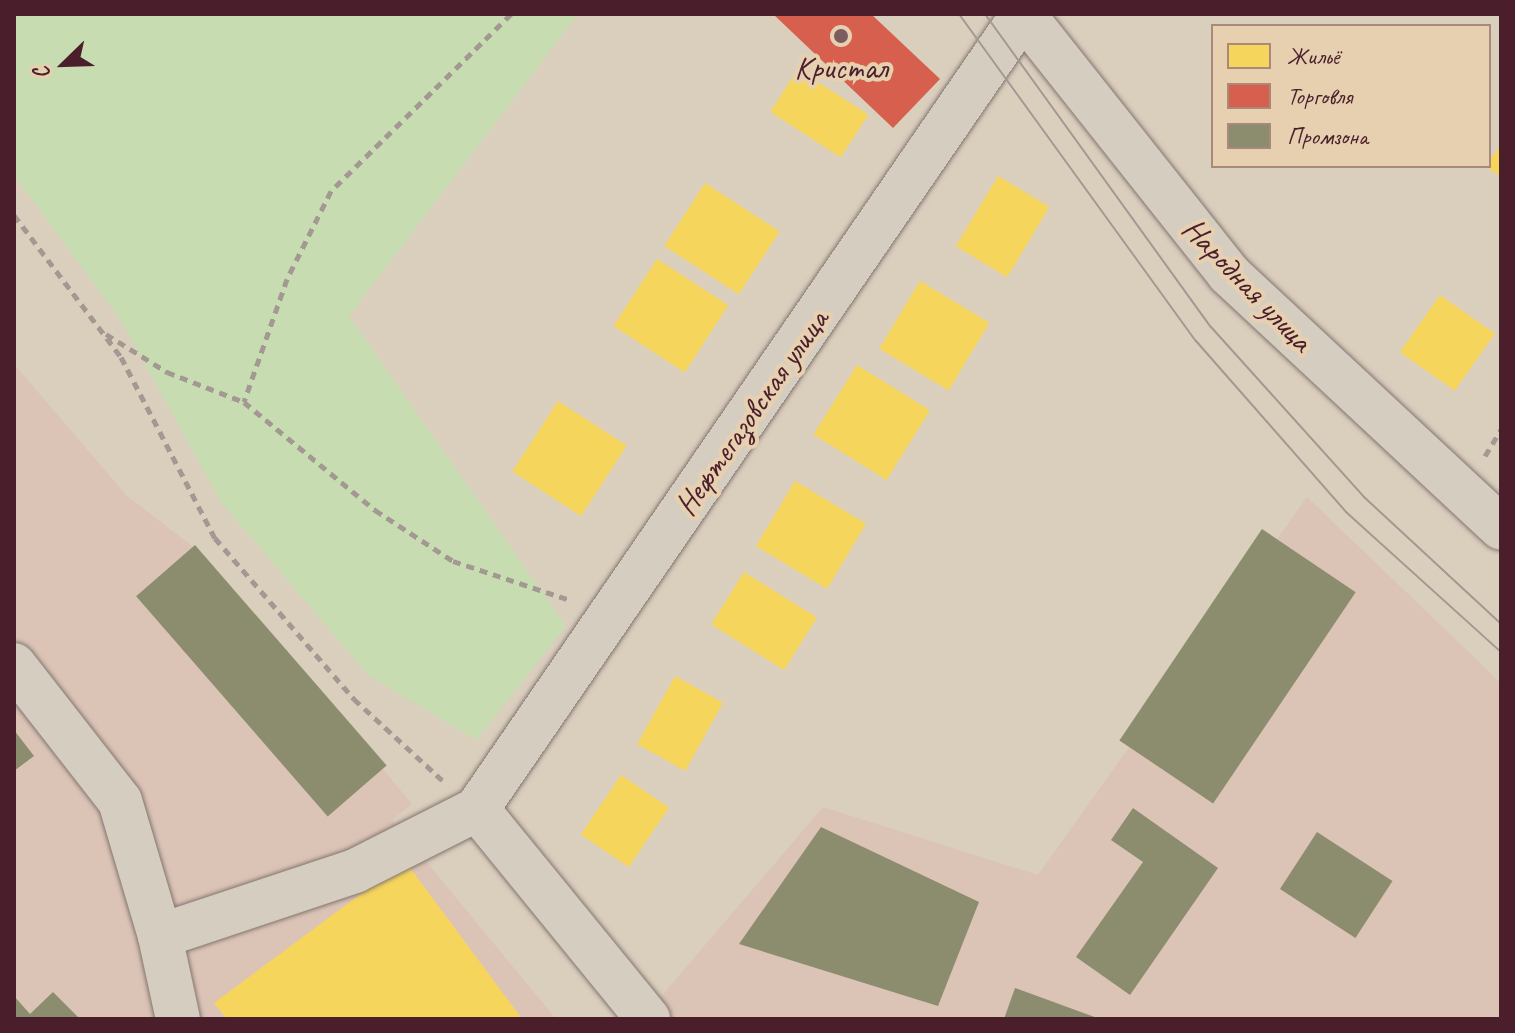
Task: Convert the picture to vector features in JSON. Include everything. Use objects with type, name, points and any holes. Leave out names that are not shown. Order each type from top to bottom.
[{"type":"street","name":"Народная улица","points":[[1023,14],[1229,274],[1501,528]]},
{"type":"street","name":"Нефтегазовская улица","points":[[477,809],[1023,14]]},
{"type":"street","points":[[14,665],[120,801],[160,936],[178,1019]]},
{"type":"street","points":[[160,936],[355,871],[477,809],[648,1019]]},
{"type":"path","points":[[244,402],[287,279],[331,191],[511,14]]},
{"type":"path","points":[[14,215],[102,331],[173,449],[215,538],[354,699],[477,809]]},
{"type":"path","points":[[102,331],[167,372],[244,402],[375,510],[453,561],[612,614]]},
{"type":"shaded area","points":[[14,364],[126,495],[204,555],[412,804],[392,820],[556,1019],[14,1019]]},
{"type":"shaded area","points":[[1307,497],[1501,683],[1501,1019],[642,1019],[823,807],[1038,875]]},
{"type":"green space","points":[[14,14],[578,14],[349,316],[566,626],[476,740],[368,675],[221,502],[120,319],[14,175]]},
{"type":"building: Жильё","points":[[798,69],[868,115],[841,158],[770,112]]},
{"type":"building: Жильё","points":[[1501,145],[1501,177],[1488,168],[1491,168],[1491,158]]},
{"type":"building: Жильё","points":[[998,176],[1049,207],[1007,277],[956,246]]},
{"type":"building: Жильё","points":[[705,183],[780,231],[739,294],[664,246]]},
{"type":"building: Жильё","points":[[657,259],[728,305],[685,372],[613,326]]},
{"type":"building: Жильё","points":[[920,281],[989,323],[949,390],[879,349]]},
{"type":"building: Жильё","points":[[1440,295],[1495,333],[1455,391],[1400,352]]},
{"type":"building: Жильё","points":[[857,365],[930,411],[886,480],[814,435]]},
{"type":"building: Жильё","points":[[558,401],[627,446],[581,516],[512,471]]},
{"type":"building: Жильё","points":[[795,481],[866,524],[827,589],[756,546]]},
{"type":"building: Жильё","points":[[744,572],[817,618],[784,670],[711,625]]},
{"type":"building: Жильё","points":[[675,676],[723,703],[685,771],[637,744]]},
{"type":"building: Жильё","points":[[621,775],[669,807],[629,867],[581,835]]},
{"type":"building: Жильё","points":[[405,861],[522,1019],[227,1019],[214,1003]]},
{"type":"building: Торговля","points":[[773,14],[871,14],[940,79],[893,128]]},
{"type":"building: Промзона","points":[[1262,529],[1356,592],[1213,804],[1119,740]]},
{"type":"building: Промзона","points":[[195,545],[387,765],[328,817],[136,596]]},
{"type":"building: Промзона","points":[[14,730],[34,756],[14,771]]},
{"type":"building: Промзона","points":[[1133,808],[1218,868],[1130,995],[1076,957],[1143,862],[1111,840]]},
{"type":"building: Промзона","points":[[821,827],[979,902],[938,1006],[739,944]]},
{"type":"building: Промзона","points":[[1317,832],[1392,881],[1355,938],[1280,889]]},
{"type":"building: Промзона","points":[[1015,988],[1100,1019],[1004,1019]]},
{"type":"building: Промзона","points":[[53,992],[80,1019],[14,1019],[14,996],[30,1014]]},
{"type":"tram line","points":[[959,14],[1196,341],[1346,512],[1501,652]]},
{"type":"tram line","points":[[985,14],[1211,327],[1364,497],[1501,624]]},
{"type":"place","name":"Кристал","points":[[841,36]]}]
